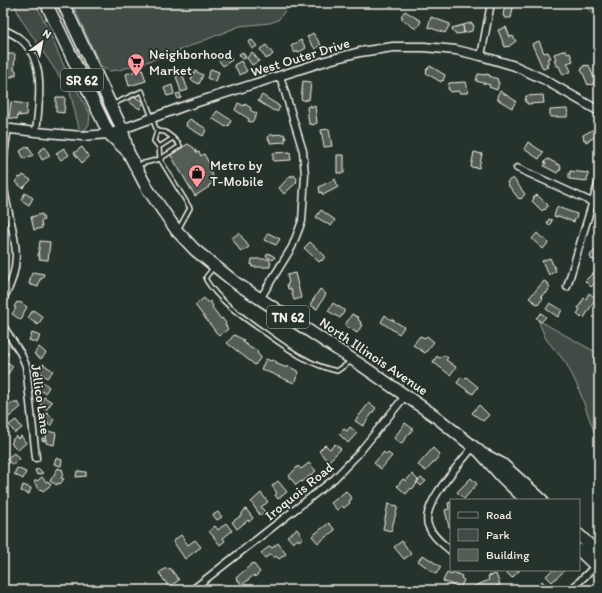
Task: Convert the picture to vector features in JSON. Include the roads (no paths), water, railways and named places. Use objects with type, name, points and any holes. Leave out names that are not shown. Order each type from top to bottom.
[{"type":"highway","name":"SR 62","points":[[46,3],[109,134],[128,152]]},
{"type":"highway","name":"SR 62","points":[[63,3],[122,129],[128,152]]},
{"type":"highway","name":"North Illinois Avenue","points":[[128,152],[147,188],[177,231],[195,250],[214,266],[260,299],[406,395],[476,449],[525,499]]},
{"type":"highway","name":"TN 62","points":[[476,449],[502,464],[541,499]]},
{"type":"highway","points":[[580,536],[599,554]]},
{"type":"highway","points":[[580,551],[598,565]]},
{"type":"street","points":[[481,56],[491,3]]},
{"type":"street","points":[[3,29],[20,39],[31,52],[35,60],[39,78],[36,132]]},
{"type":"street","name":"West Outer Drive","points":[[5,128],[82,136],[109,134],[182,107],[329,60],[360,52],[393,47],[424,47],[456,50],[515,66],[530,72],[599,111]]},
{"type":"street","points":[[260,299],[292,247],[302,220],[305,189],[305,165],[303,151],[280,76]]},
{"type":"street","points":[[3,299],[11,284],[15,272],[17,249],[3,180],[5,128]]},
{"type":"street","points":[[517,168],[592,202]]},
{"type":"street","points":[[567,287],[599,181]]},
{"type":"street","points":[[3,221],[11,220]]},
{"type":"street","name":"Jellico Lane","points":[[3,326],[21,354],[26,366],[36,458]]},
{"type":"street","name":"Iroquois Road","points":[[192,590],[334,479],[360,452],[406,395]]},
{"type":"street","points":[[450,550],[434,536],[429,527],[426,515],[435,495],[476,449]]},
{"type":"street","points":[[571,590],[598,565]]},
{"type":"lane","points":[[111,105],[142,91],[157,131],[154,141],[159,147],[160,159],[190,208],[183,224],[177,231]]},
{"type":"lane","points":[[135,165],[160,159],[180,146],[165,132],[157,131]]},
{"type":"lane","points":[[159,147],[173,138]]},
{"type":"lane","points":[[214,266],[206,277],[209,286],[239,314],[295,354],[316,364],[337,371],[353,360]]},
{"type":"place","name":"Neighborhood Market","points":[[136,77]]},
{"type":"place","name":"Metro by T-Mobile","points":[[197,188]]}]
